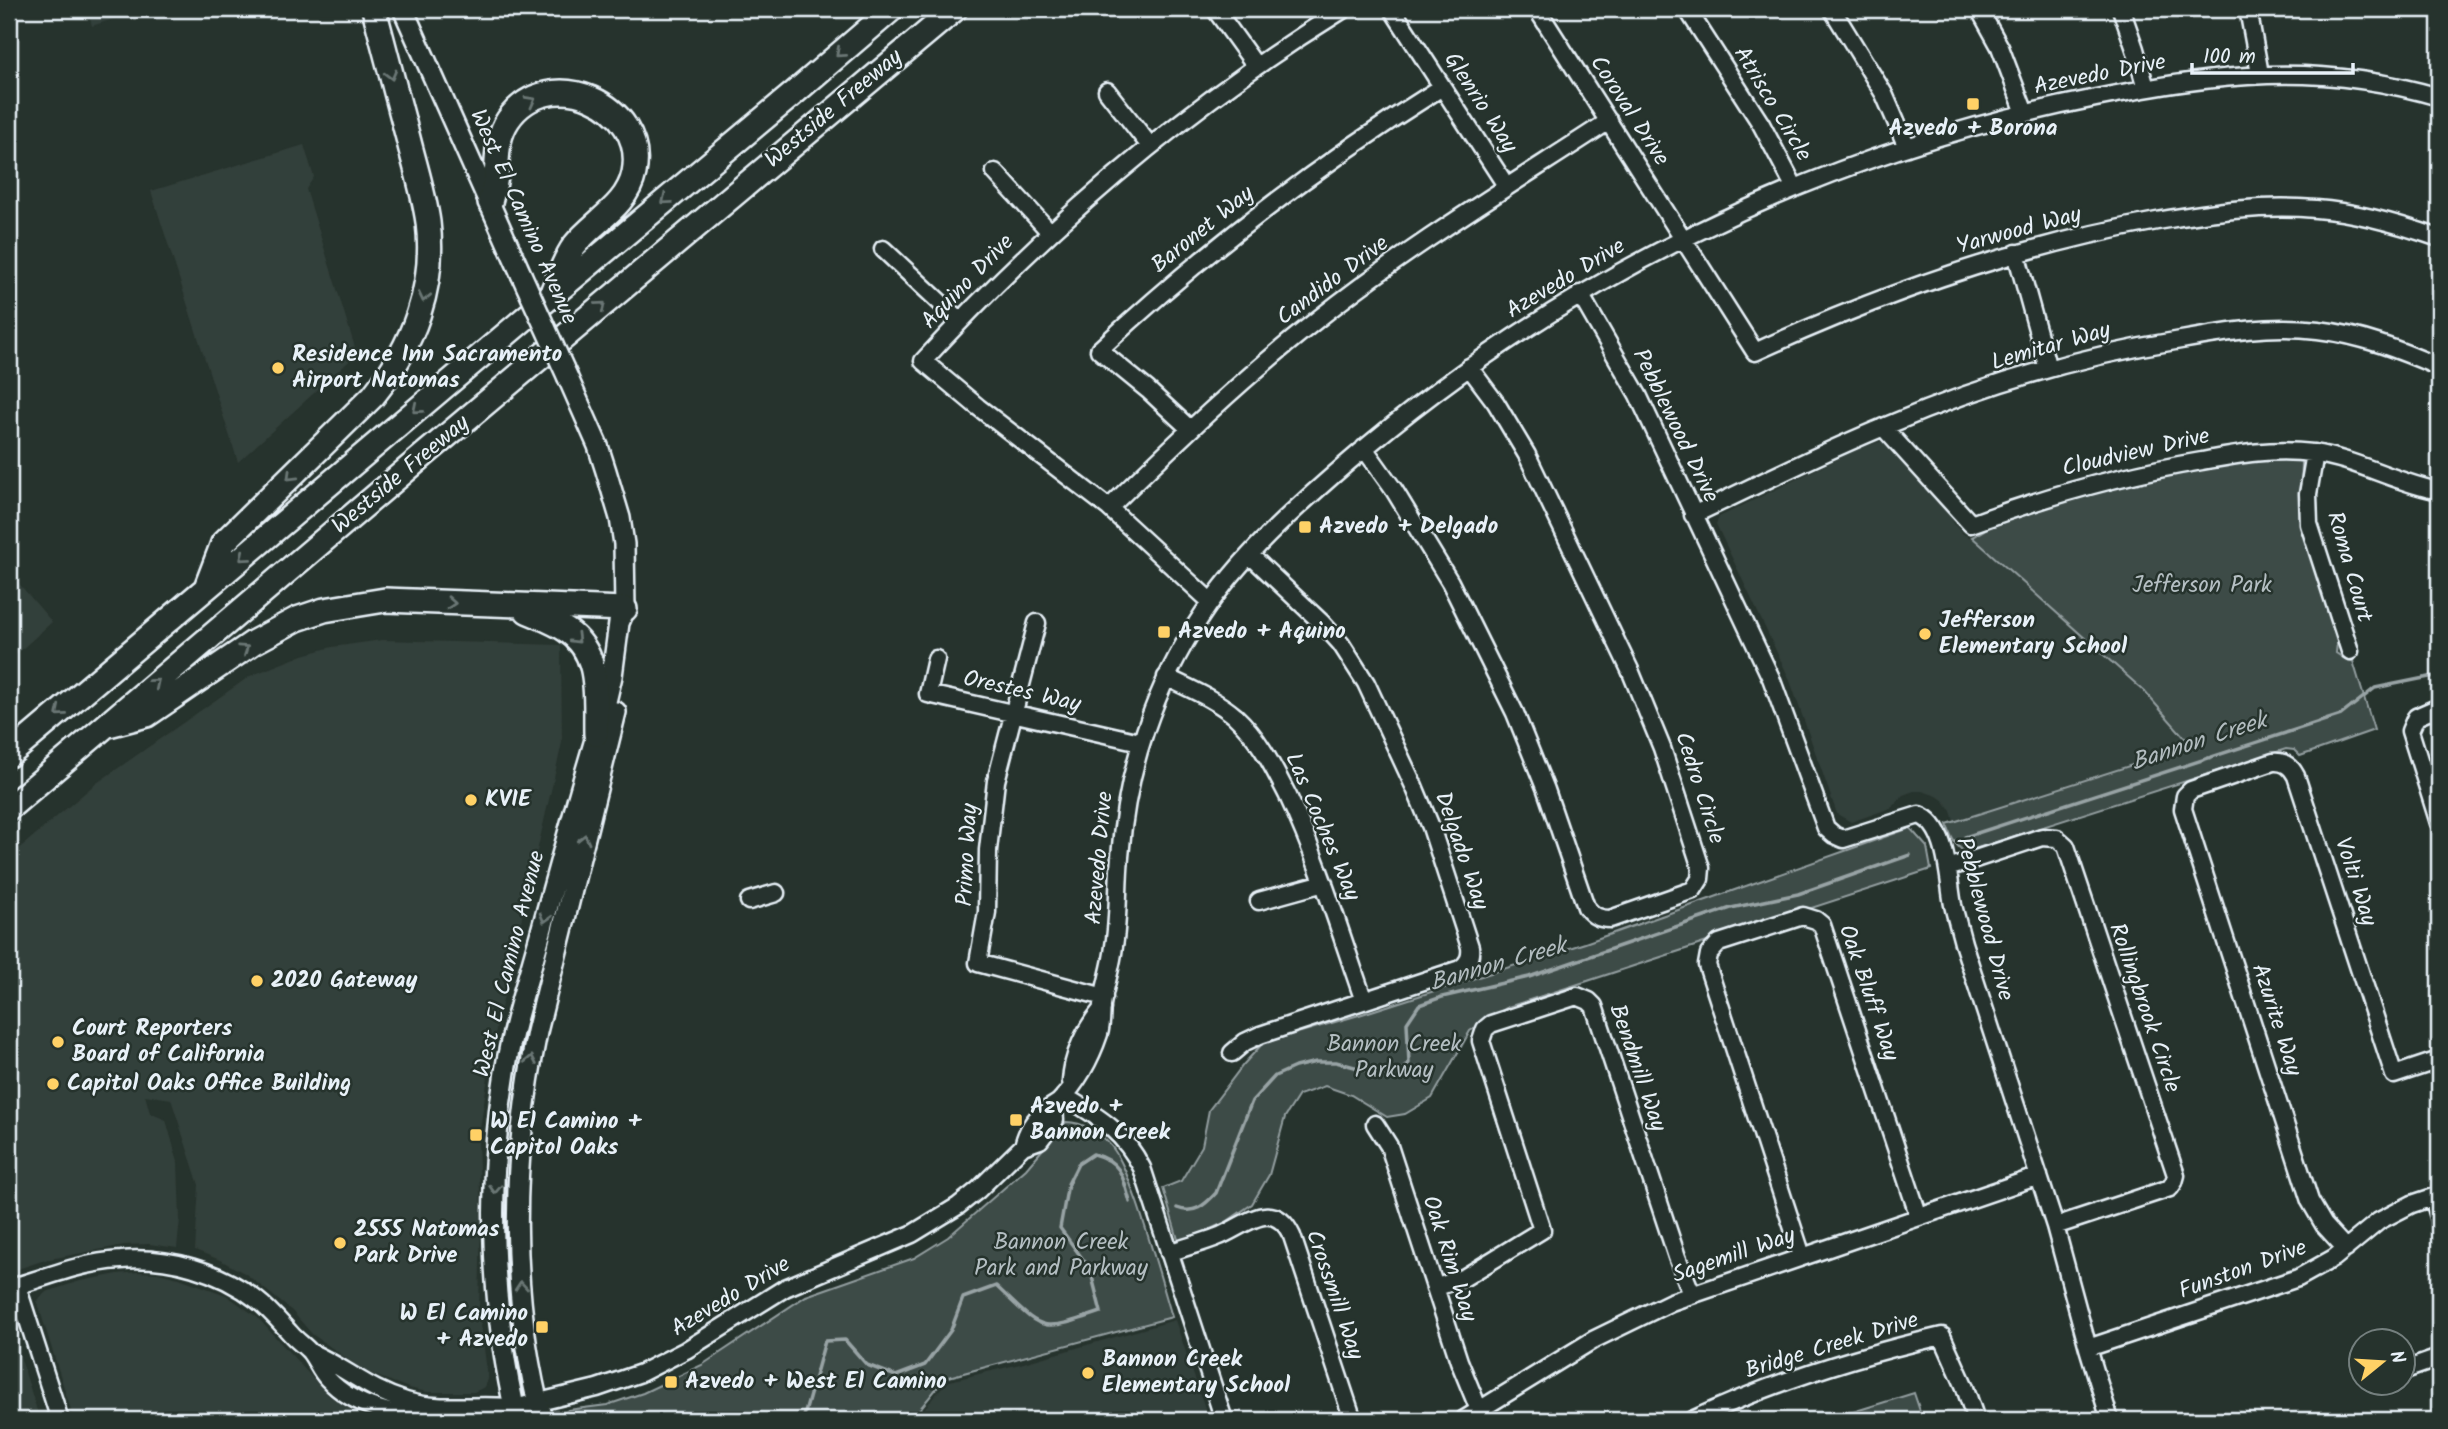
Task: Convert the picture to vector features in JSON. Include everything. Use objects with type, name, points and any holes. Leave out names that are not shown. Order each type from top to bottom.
[{"type":"highway","points":[[206,588],[223,543],[373,396],[388,377],[412,336],[421,310],[430,250],[425,204],[374,9]]},
{"type":"highway","name":"Westside Freeway","points":[[9,755],[892,9]]},
{"type":"highway","name":"Westside Freeway","points":[[9,808],[955,9]]},
{"type":"highway","points":[[490,202],[501,134],[513,113],[535,98],[560,91],[584,94],[597,100],[623,122],[633,143],[635,157],[632,181],[621,200],[573,247],[549,298]]},
{"type":"highway","points":[[103,727],[147,715],[254,642],[297,619],[324,610],[385,600],[625,609]]},
{"type":"highway","points":[[517,607],[565,629],[575,636],[586,650],[594,668],[596,734]]},
{"type":"main road","name":"West El Camino Avenue","points":[[403,9],[598,446],[620,519],[626,568],[625,609],[619,623],[612,676],[526,987],[505,1073],[494,1203],[495,1262],[502,1338],[515,1414]]},
{"type":"main road","name":"West El Camino Avenue","points":[[539,1411],[524,1323],[517,1235],[522,1126],[537,1032],[627,668],[631,623],[625,609]]},
{"type":"street","points":[[1215,9],[1256,66]]},
{"type":"street","name":"Aquino Drive","points":[[1211,602],[1109,508],[923,361],[1050,232],[1150,146],[1256,66],[1344,9]]},
{"type":"street","name":"Glenrio Way","points":[[1392,9],[1507,187]]},
{"type":"street","name":"Coroval Drive","points":[[1537,9],[1684,238]]},
{"type":"street","name":"Atrisco Circle","points":[[1687,9],[1761,124],[1795,188]]},
{"type":"street","points":[[1832,9],[1885,94],[1907,147]]},
{"type":"street","points":[[1979,9],[2000,47],[2025,113]]},
{"type":"street","points":[[2121,9],[2146,88]]},
{"type":"street","points":[[2248,9],[2260,74]]},
{"type":"street","name":"Azevedo Drive","points":[[459,1420],[539,1411],[641,1373],[687,1350],[785,1288],[912,1234],[968,1198],[1023,1146],[1040,1140],[1055,1120],[1063,1097],[1080,1075],[1101,1029],[1117,923],[1122,829],[1127,795],[1140,743],[1166,677],[1183,645],[1211,602],[1250,555],[1310,496],[1364,448],[1469,367],[1580,294],[1684,238],[1795,188],[1907,147],[2025,113],[2196,79],[2260,74],[2336,76],[2439,97]]},
{"type":"street","name":"Baronet Way","points":[[1190,429],[1149,390],[1099,350],[1185,273],[1264,208],[1347,148],[1442,87]]},
{"type":"street","points":[[1107,91],[1150,146]]},
{"type":"street","name":"Candido Drive","points":[[1109,508],[1190,429],[1270,357],[1319,318],[1419,244],[1609,121]]},
{"type":"street","points":[[995,172],[1050,232]]},
{"type":"street","name":"Yarwood Way","points":[[1684,238],[1755,352],[1878,299],[2016,253],[2138,225],[2240,209],[2278,207],[2346,212],[2383,220],[2439,238]]},
{"type":"street","points":[[883,249],[960,321]]},
{"type":"street","points":[[2016,253],[2048,369]]},
{"type":"street","name":"Pebblewood Drive","points":[[1580,294],[1637,395],[1771,678],[1826,828],[1843,839],[1919,816],[1926,818],[1937,831],[1964,943],[2055,1226],[2110,1420]]},
{"type":"street","name":"Lemitar Way","points":[[1693,515],[1883,427],[1972,394],[2048,369],[2168,342],[2235,331],[2282,328],[2317,330],[2363,338],[2439,367]]},
{"type":"street","name":"Cedro Circle","points":[[1364,448],[1394,490],[1450,582],[1515,713],[1586,907],[1603,919],[1610,919],[1693,890],[1700,879],[1701,868],[1648,712],[1527,455],[1496,403],[1469,367]]},
{"type":"street","name":"Cloudview Drive","points":[[1883,427],[1972,524],[2067,491],[2182,464],[2262,451],[2315,453],[2439,491]]},
{"type":"street","name":"Roma Court","points":[[2315,453],[2308,494],[2309,524],[2350,651]]},
{"type":"street","name":"Delgado Way","points":[[1232,1053],[1245,1042],[1260,1035],[1460,969],[1469,958],[1471,947],[1415,786],[1366,683],[1346,651],[1322,623],[1250,555]]},
{"type":"street","name":"Primo Way","points":[[1037,623],[1012,713],[992,804],[987,912],[978,963],[1103,1003]]},
{"type":"street","name":"Orestes Way","points":[[936,659],[928,694],[1140,743]]},
{"type":"street","name":"Las Coches Way","points":[[1166,677],[1234,715],[1256,739],[1270,760],[1298,817],[1324,883],[1364,1001]]},
{"type":"street","points":[[2439,707],[2416,717],[2410,731],[2439,823]]},
{"type":"street","name":"Volti Way","points":[[2185,796],[2194,788],[2273,762],[2291,767],[2301,789],[2394,1075],[2439,1060]]},
{"type":"street","name":"Azurite Way","points":[[2185,796],[2183,809],[2310,1201],[2324,1225],[2346,1249]]},
{"type":"street","name":"Rollingbrook Circle","points":[[1948,868],[2042,837],[2057,838],[2066,846],[2176,1175],[2170,1188],[2055,1226]]},
{"type":"street","points":[[1259,901],[1324,883]]},
{"type":"street","points":[[749,901],[776,893]]},
{"type":"street","name":"Oak Bluff Way","points":[[1802,1256],[1707,965],[1709,954],[1719,943],[1803,916],[1822,925],[1919,1217]]},
{"type":"street","name":"Bendmill Way","points":[[1435,1288],[1465,1277],[1542,1230],[1482,1048],[1482,1035],[1490,1024],[1577,996],[1594,1006],[1676,1258],[1692,1294]]},
{"type":"street","points":[[1063,1097],[1106,1122],[1131,1148],[1142,1168],[1224,1420]]},
{"type":"street","name":"Oak Rim Way","points":[[1375,1124],[1389,1146],[1463,1372],[1479,1410]]},
{"type":"street","name":"Sagemill Way","points":[[1463,1420],[1593,1340],[1637,1317],[1692,1294],[2039,1176]]},
{"type":"street","points":[[2436,1196],[2439,1217]]},
{"type":"street","name":"Funston Drive","points":[[2088,1349],[2298,1278],[2320,1268],[2379,1221],[2412,1204],[2436,1196]]},
{"type":"street","name":"Crossmill Way","points":[[1170,1252],[1217,1237],[1257,1216],[1279,1220],[1292,1237],[1353,1420]]},
{"type":"street","points":[[60,1420],[17,1286],[80,1266],[121,1259],[143,1259],[181,1265],[220,1278],[257,1299],[310,1352],[330,1382],[363,1403],[403,1415],[436,1420]]},
{"type":"street","name":"Bridge Creek Drive","points":[[1692,1420],[1814,1370],[1942,1336],[1976,1420]]},
{"type":"street","points":[[310,1352],[329,1360],[362,1384],[408,1402],[431,1407],[483,1405],[515,1414]]},
{"type":"street","points":[[2416,1366],[2439,1358]]},
{"type":"shaded area","points":[[65,9],[143,9],[92,26],[88,10],[68,15]]},
{"type":"shaded area","points":[[304,145],[314,177],[306,189],[357,354],[238,462],[151,191]]},
{"type":"shaded area","name":"Jefferson Elementary School","points":[[1882,441],[1946,507],[1954,524],[1963,534],[1978,541],[2144,691],[2192,746],[1954,821],[1944,801],[1922,791],[1903,795],[1891,808],[1851,822],[1837,814],[1789,678],[1716,524],[1719,517],[1858,449]]},
{"type":"shaded area","points":[[9,572],[52,622],[9,661]]},
{"type":"shaded area","name":"2020 Gateway","points":[[382,640],[561,645],[562,743],[493,1043],[478,1142],[481,1217],[479,1309],[488,1379],[485,1387],[474,1392],[427,1392],[366,1372],[312,1334],[292,1311],[246,1274],[195,1250],[199,1185],[171,1099],[145,1095],[150,1113],[166,1120],[178,1162],[180,1219],[177,1248],[149,1244],[124,1245],[45,1260],[9,1272],[9,857],[94,785],[250,676],[303,655],[332,647]]},
{"type":"shaded area","points":[[138,1272],[179,1278],[226,1295],[257,1317],[329,1396],[367,1420],[74,1420],[37,1301],[46,1292],[80,1281]]},
{"type":"shaded area","name":"Bannon Creek Elementary School","points":[[1175,1320],[1209,1420],[915,1420],[946,1382]]},
{"type":"shaded area","points":[[9,1321],[40,1420],[9,1420]]},
{"type":"green space","name":"Jefferson Park","points":[[2255,457],[2298,458],[2302,463],[2301,491],[2338,633],[2336,653],[2353,661],[2374,730],[2300,756],[2294,750],[2286,749],[1965,852],[1953,840],[1947,824],[2192,746],[2144,691],[1972,537],[2000,521],[2062,499],[2126,482]]},
{"type":"green space","name":"Bannon Creek Parkway","points":[[1910,828],[1927,847],[1931,869],[1508,1007],[1470,1031],[1432,1098],[1405,1114],[1387,1117],[1351,1095],[1325,1086],[1299,1095],[1285,1117],[1269,1175],[1252,1204],[1226,1222],[1179,1243],[1163,1188],[1181,1181],[1202,1146],[1209,1110],[1263,1043],[1585,943]]},
{"type":"green space","name":"Bannon Creek Park and Parkway","points":[[1066,1122],[1085,1126],[1103,1137],[1120,1160],[1142,1216],[1172,1317],[945,1378],[911,1420],[556,1420],[568,1410],[607,1405],[643,1393],[702,1365],[806,1296],[914,1258],[948,1237],[1026,1169]]},
{"type":"green space","points":[[1914,1393],[1923,1420],[1827,1420]]},
{"type":"waterway","name":"Bannon Creek","points":[[1965,837],[2341,715],[2375,688],[2439,675]]},
{"type":"waterway","name":"Bannon Creek","points":[[1177,1208],[1194,1209],[1216,1193],[1252,1101],[1275,1076],[1316,1062],[1336,1062],[1388,1076],[1403,1071],[1409,1063],[1407,1023],[1419,1005],[1529,977],[1731,908],[1798,894],[1910,855]]},
{"type":"waterway","name":"Bannon Creek","points":[[803,1420],[825,1341],[845,1340],[867,1365],[896,1376],[925,1365],[951,1330],[963,1298],[996,1286],[1023,1312],[1042,1324],[1064,1323],[1101,1312],[1090,1269],[1060,1228],[1068,1184],[1078,1164],[1093,1154],[1115,1165],[1123,1177],[1130,1202]]},
{"type":"place","name":"Azvedo + Borona","points":[[1973,104]]},
{"type":"place","name":"Residence Inn Sacramento Airport Natomas","points":[[278,368]]},
{"type":"place","name":"Azvedo + Delgado","points":[[1305,527]]},
{"type":"place","name":"Azvedo + Aquino","points":[[1164,632]]},
{"type":"place","name":"Jefferson Elementary School","points":[[1925,634]]},
{"type":"place","name":"KVIE","points":[[471,800]]},
{"type":"place","name":"2020 Gateway","points":[[257,981]]},
{"type":"place","name":"Court Reporters Board of California","points":[[58,1042]]},
{"type":"place","name":"Capitol Oaks Office Building","points":[[53,1084]]},
{"type":"place","name":"Azvedo + Bannon Creek","points":[[1016,1120]]},
{"type":"place","name":"W El Camino + Capitol Oaks","points":[[476,1135]]},
{"type":"place","name":"2555 Natomas Park Drive","points":[[340,1243]]},
{"type":"place","name":"W El Camino + Azvedo","points":[[542,1327]]},
{"type":"place","name":"Bannon Creek Elementary School","points":[[1088,1373]]},
{"type":"place","name":"Azvedo + West El Camino","points":[[671,1382]]}]
